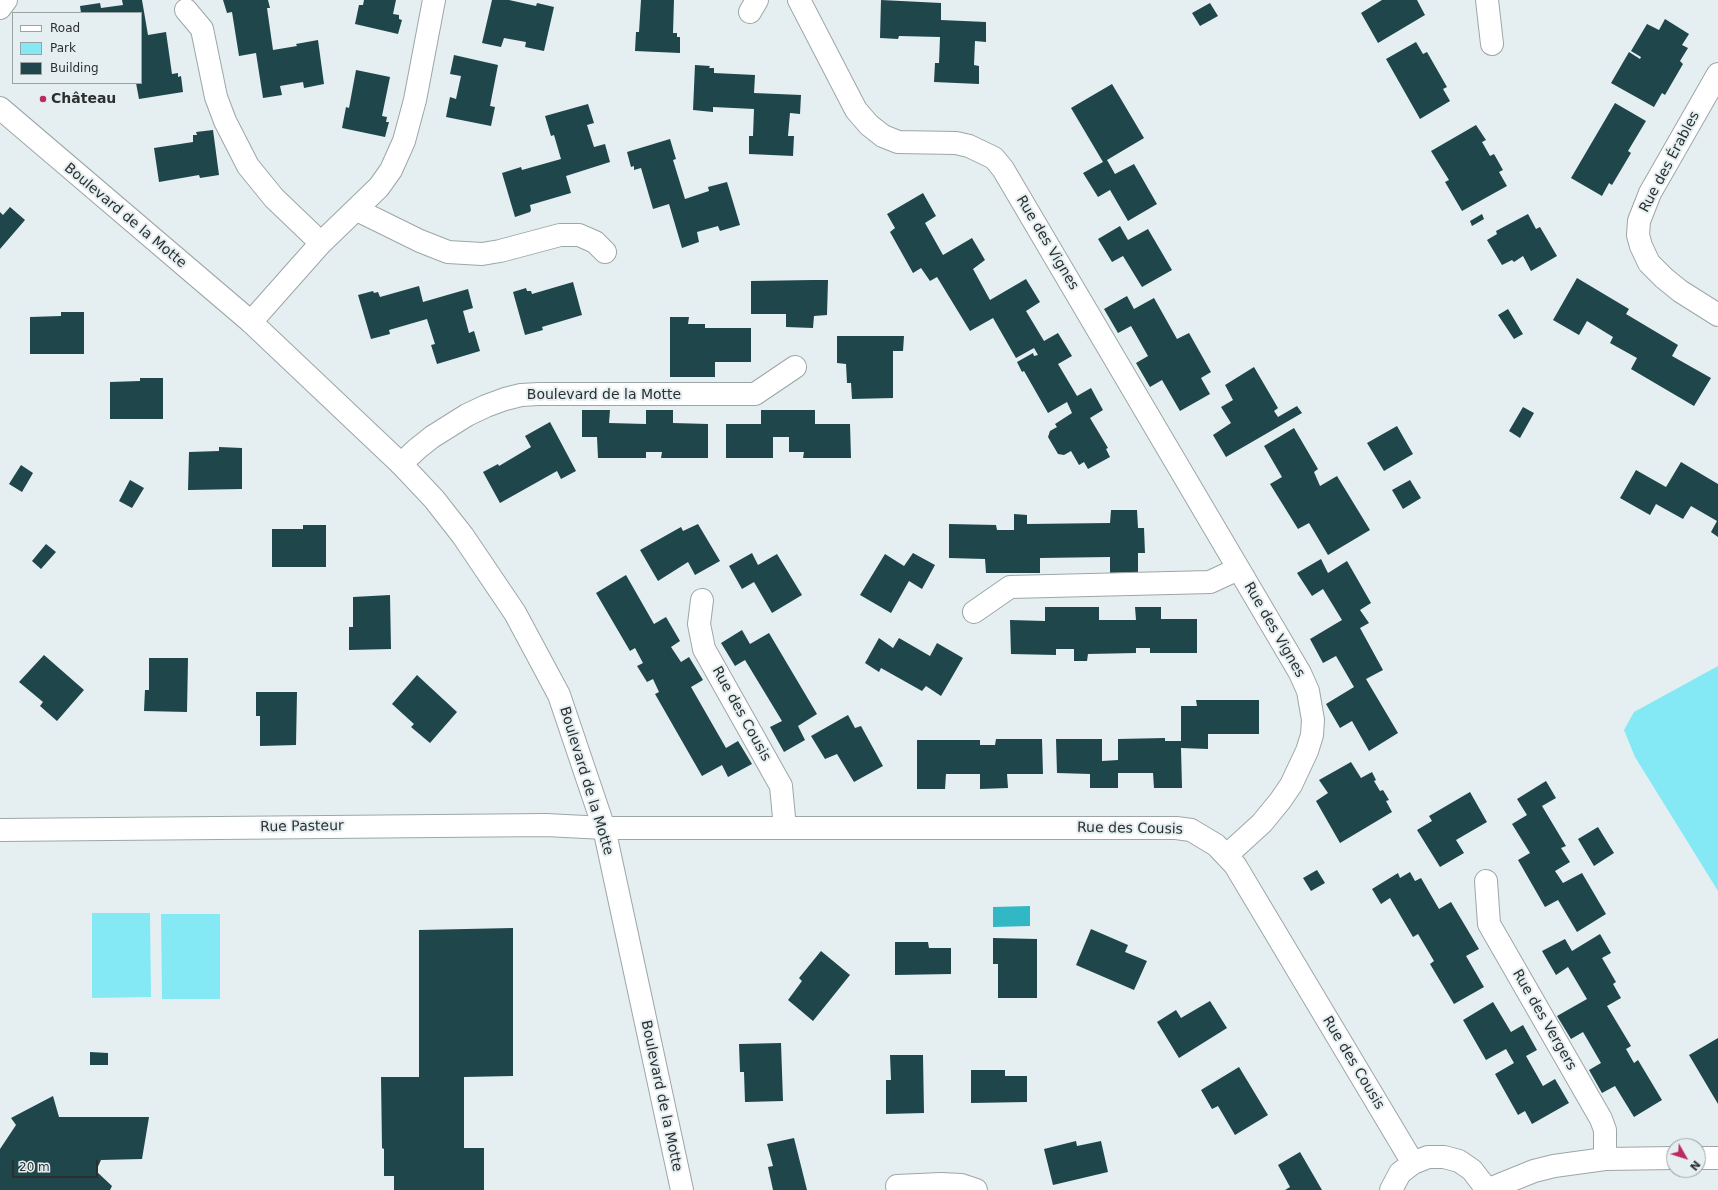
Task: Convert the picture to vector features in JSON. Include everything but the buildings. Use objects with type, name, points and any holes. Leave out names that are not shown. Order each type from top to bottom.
[{"type":"street","points":[[0,8],[6,0]]},
{"type":"street","points":[[251,322],[321,243],[357,210],[379,187],[391,170],[404,141],[415,100],[434,0]]},
{"type":"street","name":"Rue des Vignes","points":[[799,0],[856,110],[869,125],[883,136],[898,142],[956,143],[969,146],[994,158],[1003,169],[1186,477],[1238,569],[1300,673],[1308,691],[1313,720],[1312,735],[1307,751],[1291,785],[1280,801],[1262,823],[1227,855]]},
{"type":"street","points":[[1487,0],[1492,44]]},
{"type":"street","points":[[186,10],[202,29],[216,97],[225,121],[248,166],[274,198],[321,243]]},
{"type":"street","name":"Rue des Érables","points":[[1718,74],[1650,193],[1639,221],[1638,235],[1641,246],[1649,263],[1664,278],[1680,291],[1718,314]]},
{"type":"street","name":"Boulevard de la Motte","points":[[0,108],[251,322],[401,464],[434,498],[463,536],[515,613],[559,695],[604,828],[682,1190]]},
{"type":"street","points":[[357,210],[420,241],[448,252],[482,254],[500,251],[549,237],[567,235],[579,235],[590,239],[605,252]]},
{"type":"street","name":"Boulevard de la Motte","points":[[401,464],[432,437],[467,415],[505,399],[521,395],[755,394],[795,367]]},
{"type":"street","name":"Rue des Vignes","points":[[974,612],[1010,587],[1210,582],[1238,569]]},
{"type":"street","name":"Rue des Cousis","points":[[702,600],[699,624],[704,648],[781,786],[785,828]]},
{"type":"street","name":"Rue Pasteur","points":[[0,830],[538,825],[604,828]]},
{"type":"street","name":"Rue des Cousis","points":[[604,828],[1176,828],[1191,830],[1204,837],[1227,855],[1235,865],[1413,1163]]},
{"type":"street","name":"Rue des Vergers","points":[[1486,881],[1489,924],[1601,1119],[1605,1130],[1605,1159]]},
{"type":"street","points":[[1390,1190],[1400,1173],[1413,1163],[1428,1157],[1444,1157],[1460,1161],[1472,1170],[1486,1190],[1534,1171],[1605,1159],[1666,1158]]},
{"type":"street","points":[[1706,1158],[1718,1158]]},
{"type":"street","points":[[897,1186],[941,1184],[961,1185],[976,1190]]},
{"type":"green space","points":[[1718,666],[1718,891],[1635,757],[1624,730],[1634,712]]},
{"type":"green space","points":[[92,913],[150,913],[151,997],[92,998]]},
{"type":"green space","points":[[161,914],[220,914],[220,999],[162,999]]},
{"type":"shaded area","points":[[1030,906],[1030,926],[993,927],[993,907]]},
{"type":"place","name":"Château","points":[[43,99]]}]
